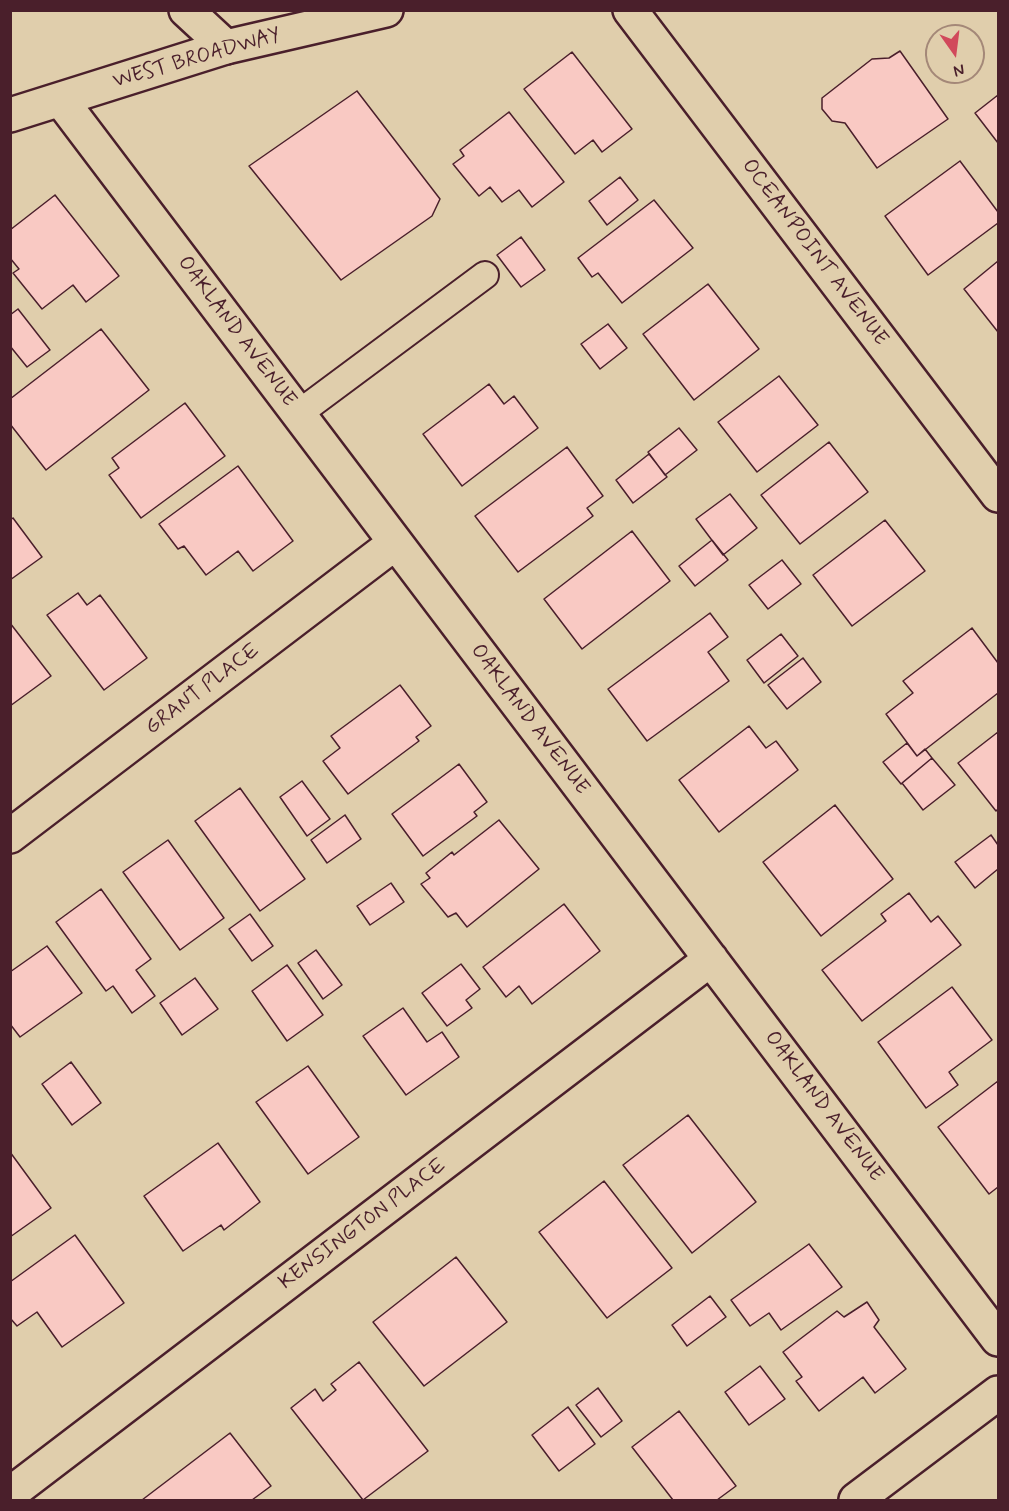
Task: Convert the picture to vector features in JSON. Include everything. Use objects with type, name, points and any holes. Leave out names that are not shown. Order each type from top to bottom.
[{"type":"street","points":[[186,10],[226,47]]},
{"type":"street","name":"WEST BROADWAY","points":[[10,114],[226,47],[386,10]]},
{"type":"street","name":"OCEANPOINT AVENUE","points":[[630,10],[999,495]]},
{"type":"street","name":"OAKLAND AVENUE","points":[[60,100],[999,1339]]},
{"type":"street","name":"GRANT PLACE","points":[[10,836],[395,543]]},
{"type":"street","name":"KENSINGTON PLACE","points":[[16,1492],[711,959]]},
{"type":"street","points":[[856,1500],[999,1393]]},
{"type":"lane","points":[[298,414],[485,274]]},
{"type":"building","points":[[900,51],[948,119],[877,168],[845,123],[832,121],[822,109],[822,98],[872,59],[889,58]]},
{"type":"building","points":[[572,52],[632,129],[602,152],[593,140],[575,154],[524,89]]},
{"type":"building","points":[[357,91],[440,199],[432,216],[341,280],[249,166]]},
{"type":"building","points":[[998,95],[998,143],[975,113]]},
{"type":"building","points":[[509,112],[564,182],[532,207],[519,190],[502,202],[490,187],[479,196],[453,164],[464,156],[460,150]]},
{"type":"building","points":[[960,161],[998,212],[998,223],[928,275],[885,216]]},
{"type":"building","points":[[620,177],[638,200],[607,225],[589,201]]},
{"type":"building","points":[[55,195],[119,276],[86,302],[73,285],[42,309],[13,273],[19,269],[10,258],[10,230]]},
{"type":"building","points":[[654,200],[693,248],[622,303],[598,273],[592,277],[578,258]]},
{"type":"building","points":[[521,237],[545,270],[521,287],[497,255]]},
{"type":"building","points":[[998,261],[998,332],[964,289]]},
{"type":"building","points":[[708,284],[759,349],[694,400],[643,334]]},
{"type":"building","points":[[18,309],[50,350],[27,367],[10,346],[10,315]]},
{"type":"building","points":[[608,324],[627,348],[600,369],[581,344]]},
{"type":"building","points":[[101,329],[149,390],[46,470],[10,424],[10,399]]},
{"type":"building","points":[[779,376],[818,425],[757,472],[718,422]]},
{"type":"building","points":[[489,384],[504,404],[514,396],[538,428],[462,486],[423,434]]},
{"type":"building","points":[[185,403],[225,456],[141,518],[109,475],[119,468],[112,458]]},
{"type":"building","points":[[679,428],[697,450],[665,475],[648,452]]},
{"type":"building","points":[[829,442],[868,492],[800,544],[761,495]]},
{"type":"building","points":[[567,447],[603,496],[587,508],[593,516],[518,572],[475,516]]},
{"type":"building","points":[[649,454],[667,477],[633,503],[616,480]]},
{"type":"building","points":[[238,466],[293,541],[253,571],[238,551],[206,575],[184,546],[178,549],[159,524]]},
{"type":"building","points":[[730,494],[757,528],[723,555],[696,519]]},
{"type":"building","points":[[13,518],[42,557],[10,580],[10,520]]},
{"type":"building","points":[[885,520],[925,571],[852,626],[813,575]]},
{"type":"building","points":[[632,531],[670,581],[582,649],[544,599]]},
{"type":"building","points":[[712,540],[728,560],[695,586],[679,566]]},
{"type":"building","points":[[782,560],[801,584],[768,609],[749,585]]},
{"type":"building","points":[[78,593],[87,605],[100,595],[147,658],[104,690],[47,615]]},
{"type":"building","points":[[710,613],[728,637],[708,652],[729,681],[647,741],[608,689]]},
{"type":"building","points":[[10,623],[51,676],[10,706]]},
{"type":"building","points":[[972,628],[998,663],[998,693],[917,756],[886,714],[913,693],[903,681]]},
{"type":"building","points":[[781,634],[798,656],[764,683],[747,660]]},
{"type":"building","points":[[803,658],[821,682],[787,709],[768,685]]},
{"type":"building","points":[[400,685],[431,726],[416,737],[419,741],[348,794],[323,761],[340,748],[331,736]]},
{"type":"building","points":[[749,726],[766,748],[776,741],[798,770],[719,832],[679,780]]},
{"type":"building","points":[[998,732],[998,809],[996,811],[958,763]]},
{"type":"building","points":[[907,743],[917,756],[925,749],[932,758],[901,784],[883,762]]},
{"type":"building","points":[[932,758],[955,785],[923,810],[902,783]]},
{"type":"building","points":[[459,764],[487,802],[474,812],[477,816],[423,856],[392,814]]},
{"type":"building","points":[[302,781],[330,819],[307,836],[280,797]]},
{"type":"building","points":[[240,788],[305,879],[260,911],[195,821]]},
{"type":"building","points":[[835,805],[893,879],[821,936],[763,862]]},
{"type":"building","points":[[345,815],[361,839],[327,863],[311,840]]},
{"type":"building","points":[[499,820],[539,869],[467,927],[456,913],[448,917],[421,884],[430,878],[426,873],[452,852],[454,855]]},
{"type":"building","points":[[991,835],[998,845],[998,869],[975,888],[955,862]]},
{"type":"building","points":[[168,840],[224,918],[180,950],[123,872]]},
{"type":"building","points":[[391,883],[404,902],[370,925],[357,906]]},
{"type":"building","points":[[101,889],[151,959],[136,970],[155,996],[132,1013],[113,986],[106,991],[56,922]]},
{"type":"building","points":[[909,893],[931,922],[938,916],[961,945],[862,1021],[822,970],[886,921],[881,914]]},
{"type":"building","points":[[564,904],[600,951],[532,1004],[519,986],[506,997],[483,967]]},
{"type":"building","points":[[250,914],[273,946],[252,961],[229,929]]},
{"type":"building","points":[[47,946],[82,993],[20,1037],[10,1024],[10,972]]},
{"type":"building","points":[[316,950],[342,985],[323,999],[298,963]]},
{"type":"building","points":[[461,964],[480,989],[466,1000],[472,1008],[447,1026],[422,993]]},
{"type":"building","points":[[287,965],[323,1015],[287,1041],[252,991]]},
{"type":"building","points":[[195,978],[218,1009],[182,1035],[160,1003]]},
{"type":"building","points":[[952,987],[992,1040],[949,1072],[958,1085],[926,1108],[878,1042]]},
{"type":"building","points":[[403,1008],[427,1042],[442,1032],[459,1057],[406,1095],[363,1036]]},
{"type":"building","points":[[71,1062],[101,1103],[72,1125],[42,1084]]},
{"type":"building","points":[[308,1066],[359,1137],[308,1174],[256,1102]]},
{"type":"building","points":[[998,1081],[998,1187],[989,1194],[938,1127]]},
{"type":"building","points":[[688,1115],[756,1202],[692,1253],[623,1165]]},
{"type":"building","points":[[218,1143],[260,1202],[224,1230],[221,1225],[183,1251],[144,1196]]},
{"type":"building","points":[[10,1152],[51,1208],[10,1237]]},
{"type":"building","points":[[604,1181],[672,1268],[607,1318],[539,1232]]},
{"type":"building","points":[[75,1235],[124,1303],[62,1347],[37,1312],[17,1326],[10,1318],[10,1282]]},
{"type":"building","points":[[809,1244],[842,1287],[781,1330],[769,1313],[750,1326],[731,1300]]},
{"type":"building","points":[[456,1257],[507,1322],[424,1386],[373,1322]]},
{"type":"building","points":[[710,1296],[726,1317],[687,1346],[672,1325]]},
{"type":"building","points":[[867,1302],[879,1320],[874,1327],[906,1369],[875,1393],[863,1377],[819,1411],[796,1381],[802,1377],[783,1352],[837,1311],[844,1317]]},
{"type":"building","points":[[359,1362],[428,1451],[363,1500],[291,1408],[315,1389],[323,1401],[336,1390],[331,1384]]},
{"type":"building","points":[[760,1366],[785,1399],[749,1425],[725,1392]]},
{"type":"building","points":[[598,1388],[622,1421],[601,1437],[576,1405]]},
{"type":"building","points":[[568,1407],[595,1444],[559,1471],[532,1435]]},
{"type":"building","points":[[679,1411],[736,1486],[717,1500],[673,1500],[632,1447]]},
{"type":"building","points":[[230,1433],[271,1486],[252,1500],[142,1500]]}]
